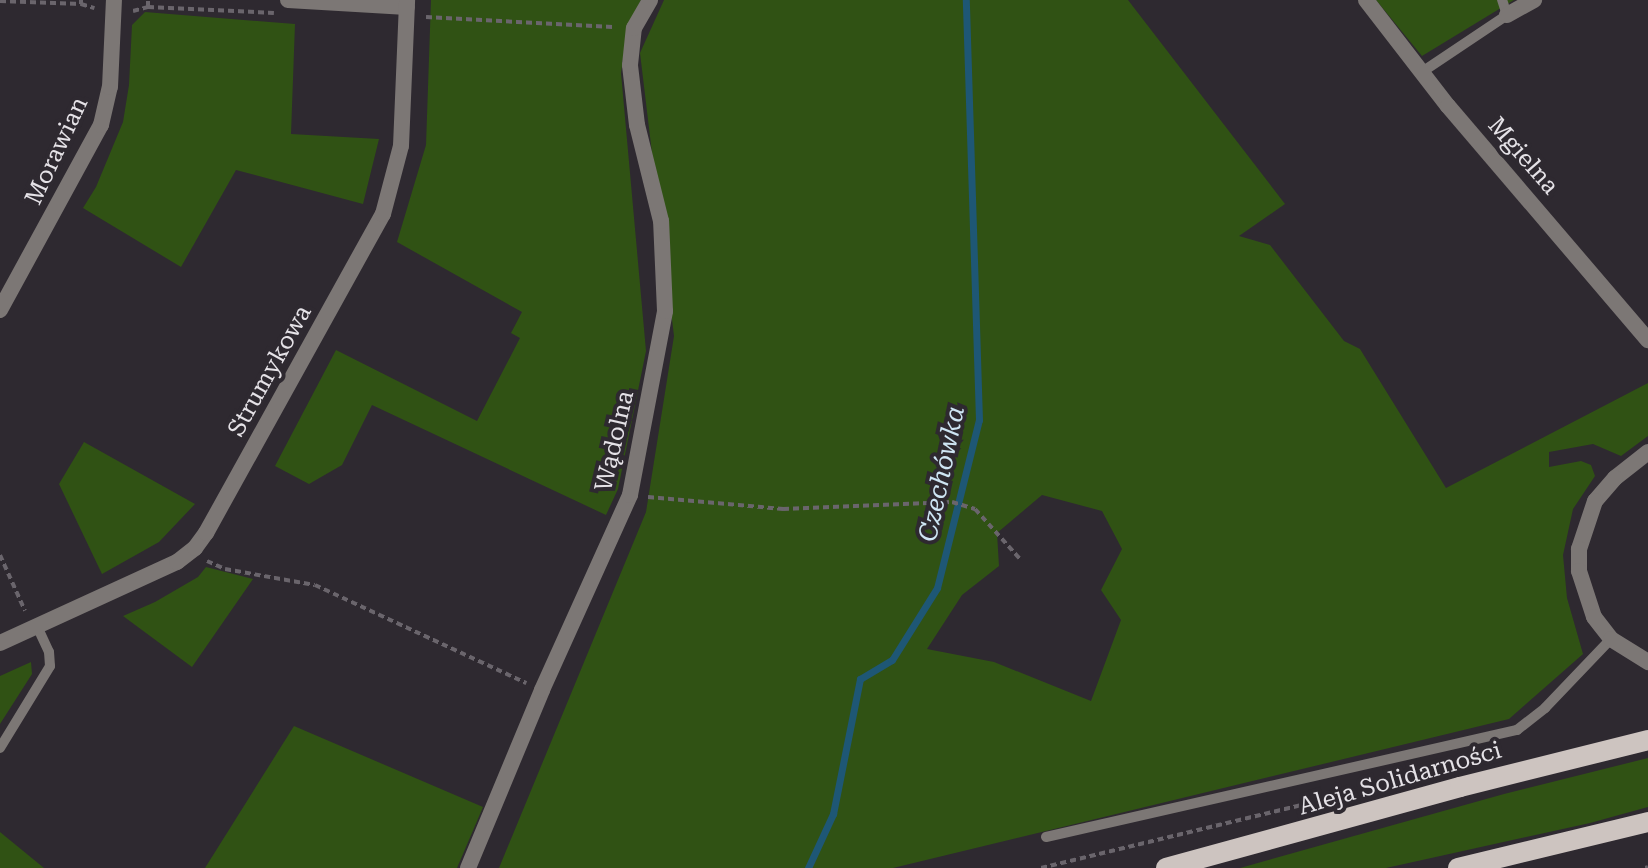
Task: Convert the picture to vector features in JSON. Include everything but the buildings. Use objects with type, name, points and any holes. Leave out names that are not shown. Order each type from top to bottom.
[{"type":"main road","name":"Aleja Solidarności","points":[[1166,868],[1460,787],[1648,740]]},
{"type":"main road","points":[[1458,868],[1648,822]]},
{"type":"street","name":"Morawian","points":[[0,310],[101,125],[110,87],[114,0]]},
{"type":"street","name":"Wądolna","points":[[468,868],[542,690],[630,495],[665,311],[661,221],[637,125],[630,65],[634,28],[650,0]]},
{"type":"street","name":"Mgielna","points":[[1366,0],[1422,72],[1648,340]]},
{"type":"street","points":[[1505,8],[1534,0]]},
{"type":"street","points":[[286,7],[411,8]]},
{"type":"street","name":"Strumykowa","points":[[0,643],[32,620],[177,562],[195,548],[383,214],[401,146],[411,8]]},
{"type":"street","points":[[1648,452],[1615,478],[1595,501],[1581,539],[1579,571],[1594,617],[1611,639],[1648,662]]},
{"type":"lane","points":[[1422,72],[1505,8]]},
{"type":"lane","points":[[0,748],[50,666],[49,652],[32,620]]},
{"type":"lane","points":[[1046,837],[1517,730],[1545,708],[1611,639]]},
{"type":"path","points":[[0,1],[81,4]]},
{"type":"path","points":[[148,7],[286,7]]},
{"type":"path","points":[[411,8],[634,28]]},
{"type":"path","points":[[630,495],[783,509],[952,502],[975,509],[1021,560]]},
{"type":"path","points":[[195,548],[202,559],[225,569],[315,585],[542,690]]},
{"type":"path","points":[[0,555],[32,620]]},
{"type":"path","points":[[1041,868],[1320,800]]},
{"type":"green space","points":[[431,0],[641,0],[627,30],[621,73],[646,351],[618,489],[606,515],[372,405],[342,465],[309,484],[275,466],[336,350],[477,421],[520,338],[511,333],[522,312],[397,242],[426,145]]},
{"type":"green space","points":[[664,0],[1128,0],[1285,204],[1239,236],[1270,245],[1344,341],[1360,349],[1446,488],[1648,383],[1648,436],[1621,456],[1593,444],[1549,452],[1549,467],[1581,461],[1591,465],[1595,476],[1573,509],[1563,555],[1567,598],[1583,654],[1509,719],[893,868],[499,868],[646,512],[674,336],[640,53]],"holes":[[[1042,495],[1102,511],[1122,549],[1101,590],[1121,620],[1091,701],[994,662],[927,649],[962,595],[999,566],[997,533]]]},
{"type":"green space","points":[[1376,0],[1514,0],[1422,56]]},
{"type":"green space","points":[[145,12],[295,24],[291,134],[379,139],[363,204],[236,170],[181,267],[83,208],[96,187],[123,122],[129,85],[132,25]]},
{"type":"green space","points":[[84,442],[195,504],[159,542],[102,574],[59,484]]},
{"type":"green space","points":[[206,567],[253,579],[192,667],[123,616],[198,577]]},
{"type":"green space","points":[[31,662],[32,674],[0,724],[0,676]]},
{"type":"green space","points":[[294,726],[483,807],[457,868],[205,868]]},
{"type":"green space","points":[[1648,758],[1648,807],[1590,823],[1386,868],[1240,868],[1504,794]]},
{"type":"green space","points":[[0,832],[44,868],[0,868]]},
{"type":"waterway","name":"Czechówka","points":[[808,868],[833,814],[860,679],[892,660],[937,588],[979,420],[966,0]]}]
